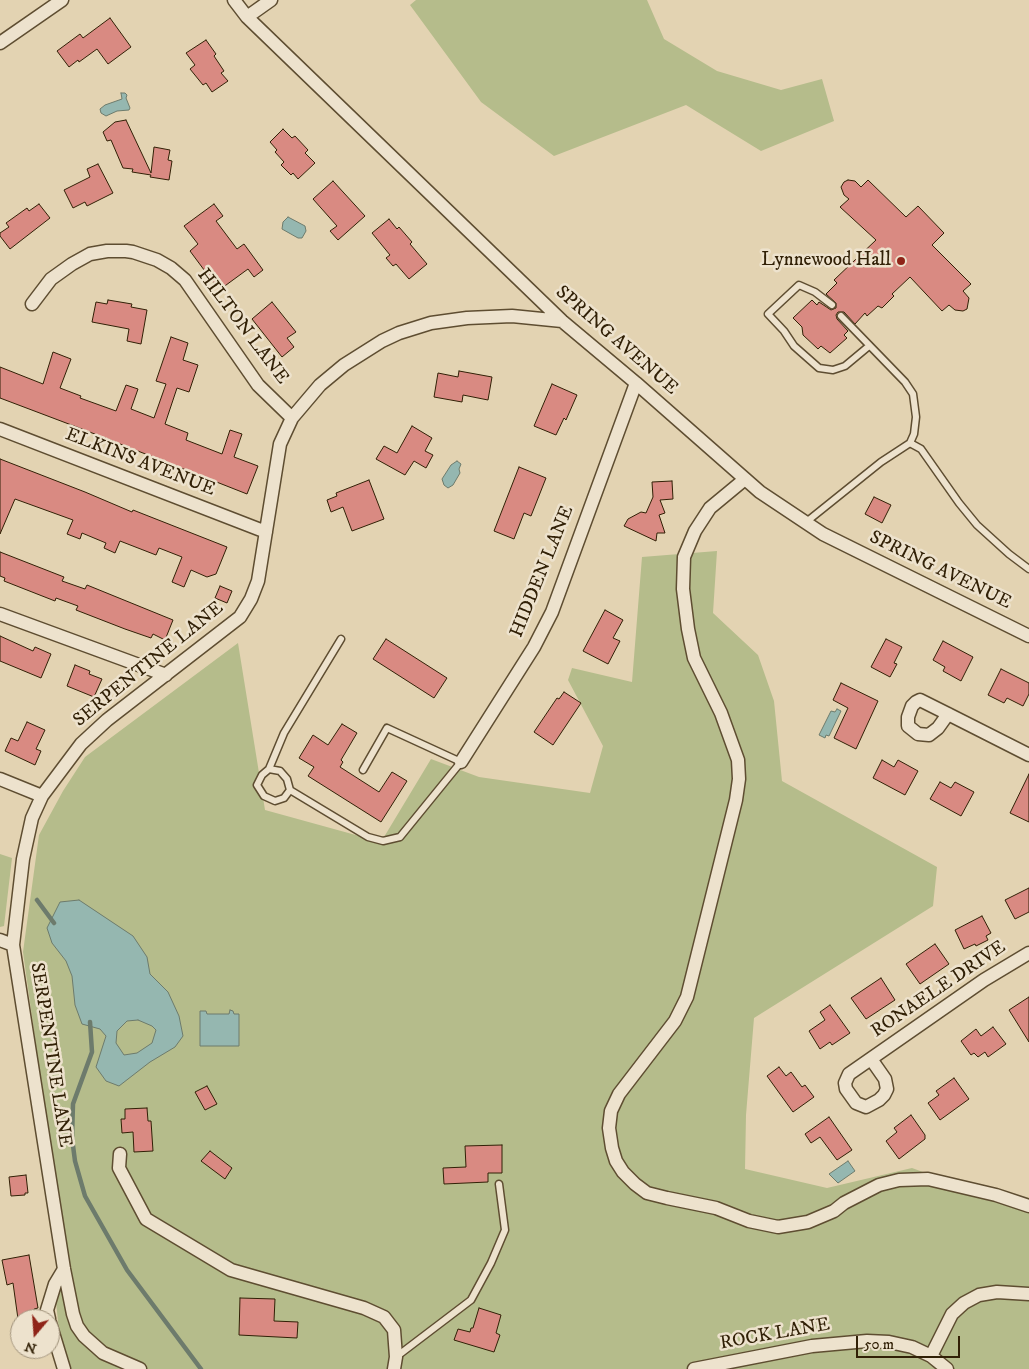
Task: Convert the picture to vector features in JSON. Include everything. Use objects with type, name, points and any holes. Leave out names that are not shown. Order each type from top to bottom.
[{"type":"street","points":[[0,43],[62,0]]},
{"type":"street","name":"SPRING AVENUE","points":[[234,0],[248,17],[562,321],[760,492],[805,523],[832,538],[1029,636]]},
{"type":"street","points":[[248,17],[270,0]]},
{"type":"street","name":"HILTON LANE","points":[[32,304],[51,279],[90,254],[107,251],[126,251],[157,260],[171,268],[185,280],[258,385],[292,418]]},
{"type":"street","name":"SERPENTINE LANE","points":[[64,1269],[13,945],[23,859],[28,834],[42,796],[81,744],[106,720],[240,617],[251,599],[258,580],[280,444],[292,418],[320,385],[363,352],[399,333],[431,323],[467,318],[512,316],[562,321]]},
{"type":"street","name":"HIDDEN LANE","points":[[460,762],[534,647],[552,612],[636,383]]},
{"type":"street","name":"ELKINS AVENUE","points":[[0,429],[266,532]]},
{"type":"street","points":[[745,479],[710,508],[695,531],[684,557],[683,589],[694,658],[721,713],[738,760],[739,779],[736,800],[687,997],[675,1021],[619,1094],[611,1111],[609,1128],[616,1161],[629,1178],[648,1193],[716,1208],[749,1221],[778,1227],[808,1222],[834,1211],[844,1203],[879,1186],[900,1180],[928,1179],[987,1192],[1029,1206]]},
{"type":"street","points":[[0,614],[166,675]]},
{"type":"street","points":[[948,714],[1029,755]]},
{"type":"street","points":[[0,779],[42,796]]},
{"type":"street","points":[[0,940],[13,945]]},
{"type":"street","name":"RONAELE DRIVE","points":[[870,1059],[984,980],[1029,953]]},
{"type":"street","points":[[120,1154],[120,1168],[146,1219],[231,1270],[364,1308],[384,1317],[394,1330],[395,1363]]},
{"type":"street","points":[[48,1309],[55,1284],[64,1269]]},
{"type":"street","points":[[64,1269],[73,1314],[77,1326],[84,1336],[104,1353],[140,1369]]},
{"type":"street","points":[[930,1356],[952,1314],[964,1304],[979,1295],[997,1292],[1029,1294]]},
{"type":"street","name":"ROCK LANE","points":[[694,1369],[812,1346],[856,1341],[899,1344],[922,1351],[947,1369]]},
{"type":"street","points":[[60,1356],[64,1369]]},
{"type":"lane","points":[[832,305],[815,292],[799,286],[768,314],[784,331],[794,346],[819,368],[834,370],[845,366],[869,346]]},
{"type":"lane","points":[[805,523],[881,462],[910,443],[914,434],[916,417],[913,394],[905,382],[841,316]]},
{"type":"lane","points":[[910,443],[921,449],[959,503],[977,524],[1009,554],[1029,569]]},
{"type":"lane","points":[[290,790],[284,798],[275,801],[264,796],[258,786],[262,775],[269,768],[284,733],[341,639]]},
{"type":"lane","points":[[269,768],[280,771],[287,779],[290,790],[368,837],[383,841],[400,837],[460,762],[387,728],[362,770]]},
{"type":"lane","points":[[395,1363],[471,1300],[491,1263],[505,1230],[499,1184]]},
{"type":"green space","points":[[416,0],[647,0],[664,39],[717,71],[781,90],[822,79],[834,121],[761,151],[686,105],[554,156],[481,102],[410,5]]},
{"type":"green space","points":[[717,551],[713,613],[758,655],[774,701],[782,781],[937,867],[933,906],[754,1018],[746,1115],[745,1169],[827,1188],[912,1168],[1029,1211],[1029,1369],[71,1369],[61,1351],[60,1309],[57,1309],[56,1302],[66,1263],[23,952],[39,835],[63,791],[85,757],[238,643],[265,810],[381,842],[431,759],[479,777],[590,793],[603,746],[568,680],[572,668],[632,682],[642,557]]},
{"type":"green space","points":[[0,854],[12,858],[4,926],[0,927]]},
{"type":"water","points":[[121,93],[127,95],[129,110],[117,111],[106,116],[101,113],[100,109],[105,105],[122,99]]},
{"type":"water","points":[[288,217],[305,226],[306,231],[302,238],[298,238],[282,229],[283,222]]},
{"type":"water","points":[[457,461],[461,464],[460,473],[453,485],[448,488],[444,485],[442,479],[451,465]]},
{"type":"water","points":[[837,709],[841,711],[829,736],[826,735],[825,738],[819,735],[831,711],[835,712]]},
{"type":"water","points":[[79,900],[133,936],[147,957],[150,974],[168,992],[179,1016],[183,1036],[175,1047],[150,1062],[119,1086],[106,1081],[96,1067],[106,1036],[100,1029],[82,1024],[75,1005],[72,976],[66,961],[52,943],[47,928],[60,902]],"holes":[[[138,1020],[152,1026],[156,1030],[152,1043],[137,1053],[124,1055],[116,1043],[117,1031],[127,1021]]]},
{"type":"water","points":[[230,1010],[234,1014],[239,1014],[239,1046],[200,1046],[200,1011],[206,1011],[207,1014],[229,1014]]},
{"type":"water","points":[[848,1161],[855,1171],[838,1183],[829,1174]]},
{"type":"building","points":[[110,18],[131,47],[108,64],[97,49],[69,67],[57,51],[80,34],[83,38]]},
{"type":"building","points":[[206,40],[216,54],[214,56],[224,71],[221,73],[228,81],[212,92],[206,83],[203,85],[190,69],[195,65],[186,53]]},
{"type":"building","points":[[126,120],[151,173],[154,147],[170,150],[168,160],[172,161],[169,180],[150,177],[151,175],[132,172],[133,169],[123,168],[111,140],[107,141],[103,132],[115,122]]},
{"type":"building","points":[[283,129],[292,138],[295,136],[308,150],[305,153],[315,163],[298,179],[281,165],[284,162],[275,152],[277,150],[270,142]]},
{"type":"building","points":[[98,164],[113,193],[87,206],[85,202],[73,208],[64,190],[90,177],[87,169]]},
{"type":"building","name":"Lynnewood Hall","points":[[848,180],[855,181],[861,187],[868,180],[906,217],[918,206],[944,233],[932,245],[971,284],[963,291],[969,298],[967,309],[963,311],[955,310],[949,305],[942,311],[910,277],[892,294],[894,296],[882,308],[878,306],[867,316],[865,313],[855,324],[844,312],[838,312],[836,315],[837,319],[848,331],[844,335],[847,338],[830,353],[821,346],[818,349],[803,335],[802,327],[793,318],[812,300],[817,305],[819,302],[831,310],[836,308],[836,303],[826,294],[837,283],[834,280],[876,240],[840,207],[849,199],[844,195],[841,187]]},
{"type":"building","points":[[333,181],[365,216],[338,240],[330,231],[337,226],[313,199]]},
{"type":"building","points":[[39,204],[50,218],[10,249],[0,236],[0,233],[9,227],[6,223],[27,208],[29,211]]},
{"type":"building","points":[[214,204],[223,216],[216,221],[237,249],[244,244],[263,270],[254,277],[248,269],[222,288],[219,284],[216,286],[190,251],[198,244],[184,226]]},
{"type":"building","points":[[389,219],[412,242],[410,244],[427,264],[409,279],[396,264],[393,266],[386,258],[390,255],[372,233]]},
{"type":"building","points":[[108,300],[132,304],[131,307],[147,310],[141,344],[127,341],[129,329],[92,322],[96,302],[107,304]]},
{"type":"building","points":[[272,302],[296,332],[287,338],[294,347],[282,357],[252,319]]},
{"type":"building","points":[[171,337],[188,343],[183,360],[198,365],[189,392],[177,388],[165,424],[188,433],[186,440],[222,454],[230,430],[242,434],[234,457],[258,466],[247,494],[0,398],[0,367],[43,384],[53,352],[71,359],[60,388],[81,396],[80,398],[116,411],[126,385],[138,389],[131,409],[154,418],[166,384],[156,381]]},
{"type":"building","points":[[459,371],[492,377],[488,400],[463,395],[462,402],[434,397],[438,373],[458,377]]},
{"type":"building","points":[[552,384],[577,395],[566,420],[564,418],[556,435],[534,426]]},
{"type":"building","points":[[412,426],[432,438],[425,451],[433,455],[426,468],[414,461],[405,475],[376,459],[384,446],[397,453]]},
{"type":"building","points":[[0,459],[132,512],[133,510],[227,547],[216,574],[207,577],[191,570],[184,587],[172,582],[182,557],[159,548],[156,555],[120,541],[115,553],[104,548],[106,543],[82,533],[80,539],[67,534],[73,520],[15,499],[0,534]]},
{"type":"building","points":[[519,467],[546,478],[531,516],[524,513],[514,539],[494,531]]},
{"type":"building","points":[[369,480],[384,519],[352,531],[343,507],[331,512],[327,500],[337,496],[336,493]]},
{"type":"building","points":[[672,481],[673,499],[660,500],[665,513],[659,515],[665,533],[657,533],[656,541],[624,526],[628,519],[641,512],[646,513],[653,497],[652,482]]},
{"type":"building","points":[[874,497],[891,505],[882,523],[865,514]]},
{"type":"building","points":[[0,552],[64,577],[62,581],[85,589],[87,585],[173,620],[165,640],[153,634],[151,638],[125,629],[76,610],[78,606],[56,598],[55,601],[4,581],[5,578],[0,576]]},
{"type":"building","points":[[220,586],[232,591],[227,603],[215,598]]},
{"type":"building","points":[[605,610],[623,620],[613,638],[620,641],[608,664],[583,651]]},
{"type":"building","points":[[0,636],[33,651],[35,647],[51,654],[41,678],[0,661]]},
{"type":"building","points":[[386,639],[447,678],[434,698],[373,659]]},
{"type":"building","points":[[886,639],[902,647],[894,663],[897,664],[890,677],[871,667]]},
{"type":"building","points":[[943,641],[973,657],[961,681],[943,671],[945,667],[933,660]]},
{"type":"building","points":[[75,665],[90,671],[89,674],[102,679],[94,697],[67,686]]},
{"type":"building","points":[[1001,669],[1029,683],[1029,694],[1023,706],[1007,698],[1004,703],[988,695]]},
{"type":"building","points":[[841,683],[878,701],[856,749],[834,738],[848,708],[833,700]]},
{"type":"building","points":[[564,692],[581,703],[553,745],[534,732],[557,698],[559,699]]},
{"type":"building","points":[[27,722],[45,730],[36,749],[41,751],[35,765],[5,751],[11,738],[18,741]]},
{"type":"building","points":[[342,724],[357,733],[341,760],[343,762],[340,767],[379,792],[392,772],[407,781],[381,822],[308,776],[314,767],[299,758],[313,735],[328,745]]},
{"type":"building","points":[[882,760],[894,767],[898,760],[918,771],[905,795],[873,778]]},
{"type":"building","points":[[1029,774],[1029,822],[1010,813]]},
{"type":"building","points":[[940,782],[951,788],[955,782],[974,792],[961,816],[930,799]]},
{"type":"building","points":[[1029,888],[1029,912],[1015,919],[1005,900]]},
{"type":"building","points":[[982,916],[991,933],[986,936],[988,940],[964,949],[955,930]]},
{"type":"building","points":[[935,944],[949,964],[920,984],[906,964]]},
{"type":"building","points":[[881,978],[895,1000],[866,1019],[851,998]]},
{"type":"building","points":[[1029,997],[1029,1042],[1009,1010]]},
{"type":"building","points":[[830,1005],[850,1033],[832,1045],[830,1042],[820,1049],[809,1031],[825,1020],[820,1012]]},
{"type":"building","points":[[993,1027],[1006,1044],[988,1057],[985,1052],[978,1057],[974,1053],[971,1055],[961,1041],[976,1029],[981,1036]]},
{"type":"building","points":[[779,1067],[786,1076],[791,1072],[802,1087],[805,1085],[814,1097],[793,1112],[767,1076]]},
{"type":"building","points":[[954,1078],[969,1099],[940,1120],[928,1103],[939,1095],[936,1091]]},
{"type":"building","points":[[207,1086],[217,1104],[205,1110],[195,1092]]},
{"type":"building","points":[[147,1108],[148,1121],[151,1121],[153,1151],[134,1152],[133,1132],[122,1133],[121,1119],[125,1119],[125,1109]]},
{"type":"building","points":[[911,1115],[925,1135],[925,1139],[899,1159],[886,1141],[897,1132],[894,1128]]},
{"type":"building","points":[[829,1117],[852,1150],[837,1160],[820,1137],[811,1143],[805,1134]]},
{"type":"building","points":[[502,1145],[502,1173],[488,1173],[488,1182],[444,1184],[443,1168],[466,1167],[465,1146]]},
{"type":"building","points":[[210,1151],[232,1168],[225,1179],[201,1161]]},
{"type":"building","points":[[26,1175],[28,1193],[11,1196],[9,1177]]},
{"type":"building","points":[[29,1255],[38,1308],[17,1309],[13,1283],[7,1285],[2,1260]]},
{"type":"building","points":[[240,1298],[275,1299],[274,1321],[298,1322],[297,1338],[239,1335]]},
{"type":"building","points":[[479,1308],[501,1315],[496,1333],[500,1335],[494,1352],[454,1340],[458,1329],[470,1332]]},
{"type":"waterway","points":[[37,900],[54,923]]},
{"type":"waterway","points":[[90,1022],[92,1052],[73,1104],[72,1138],[75,1161],[85,1196],[127,1270],[201,1369]]},
{"type":"place","name":"Lynnewood Hall","points":[[901,261]]}]
